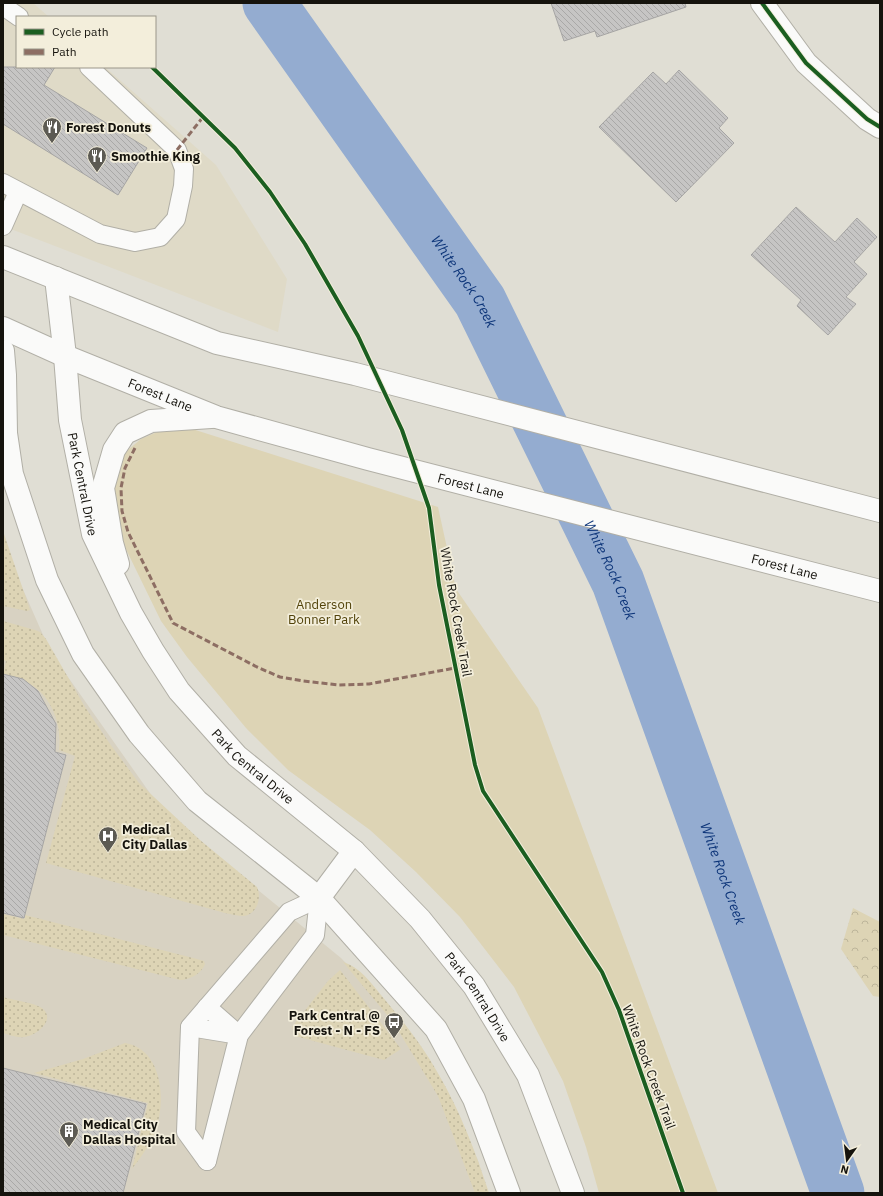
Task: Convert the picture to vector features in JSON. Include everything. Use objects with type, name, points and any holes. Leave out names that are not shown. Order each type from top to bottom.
[{"type":"main road","points":[[762,3],[806,62],[867,119],[880,127]]},
{"type":"main road","points":[[3,256],[217,343],[355,374],[880,511]]},
{"type":"main road","name":"Park Central Drive","points":[[56,278],[65,356],[70,420],[93,534],[131,613],[178,691],[237,756],[354,852],[420,919],[474,986],[528,1075],[573,1193]]},
{"type":"main road","name":"Forest Lane","points":[[3,328],[65,356],[216,417],[368,459],[880,591]]},
{"type":"main road","points":[[3,351],[7,468],[47,580],[83,654],[140,734],[197,801],[319,898],[436,1029],[474,1099],[509,1193]]},
{"type":"main road","points":[[131,613],[112,543],[103,488],[114,450],[125,433],[151,421],[216,417]]},
{"type":"main road","points":[[319,898],[354,852]]},
{"type":"lane","points":[[3,6],[18,16]]},
{"type":"lane","points":[[3,226],[11,187],[100,234],[136,242],[160,237],[176,219],[183,186],[184,169],[177,150],[90,68]]},
{"type":"lane","points":[[319,898],[315,935],[239,1035],[207,1161],[186,1132],[190,1027],[289,912],[319,898]]},
{"type":"lane","points":[[207,1007],[239,1035]]},
{"type":"lane","points":[[190,1027],[239,1035]]},
{"type":"shaded area","points":[[3,3],[33,3],[48,16],[16,16],[16,68],[106,68],[216,165],[287,279],[278,332],[3,226]]},
{"type":"shaded area","name":"Medical City Dallas","points":[[3,544],[51,653],[164,813],[341,958],[406,1026],[452,1100],[479,1163],[484,1193],[3,1193]]},
{"type":"green space","name":"Anderson Bonner Park","points":[[186,427],[438,507],[456,589],[538,708],[718,1193],[599,1193],[586,1147],[563,1081],[514,987],[460,917],[416,872],[370,830],[288,770],[246,728],[187,657],[161,621],[120,537],[111,488],[123,454],[141,439],[164,429]]},
{"type":"green space","points":[[3,531],[30,610],[27,611],[3,606]]},
{"type":"green space","points":[[3,621],[40,632],[46,639],[85,707],[139,783],[200,840],[257,887],[259,900],[252,912],[244,916],[225,913],[46,863],[75,756],[59,750],[60,741],[57,722],[50,704],[44,696],[30,684],[3,676],[6,661],[3,660]]},
{"type":"green space","points":[[853,908],[880,922],[880,997],[873,996],[841,949]]},
{"type":"green space","points":[[3,914],[24,919],[25,915],[197,959],[204,961],[205,964],[195,975],[188,979],[180,980],[3,935]]},
{"type":"green space","points":[[343,962],[355,967],[369,980],[397,1014],[433,1064],[461,1118],[489,1193],[475,1193],[438,1096],[393,1022]]},
{"type":"green space","points":[[340,970],[401,1049],[384,1060],[295,1036],[292,1027],[328,981]]},
{"type":"green space","points":[[3,997],[42,1008],[47,1017],[43,1027],[34,1034],[24,1037],[3,1033]]},
{"type":"green space","points":[[125,1043],[138,1047],[148,1056],[155,1067],[161,1094],[158,1122],[154,1134],[147,1148],[132,1169],[148,1103],[34,1073],[83,1059]]},
{"type":"building","points":[[551,3],[685,3],[686,7],[597,37],[595,31],[564,41]]},
{"type":"building","points":[[3,67],[54,68],[44,85],[147,148],[118,195],[3,124]]},
{"type":"building","points":[[679,70],[728,118],[719,128],[734,143],[676,202],[599,127],[653,72],[666,84]]},
{"type":"building","points":[[796,207],[835,242],[857,218],[877,237],[854,262],[867,274],[846,297],[856,304],[828,335],[797,306],[801,300],[751,255]]},
{"type":"building","points":[[3,674],[23,679],[38,691],[56,724],[55,752],[66,755],[24,918],[3,913]]},
{"type":"building","name":"Medical City Dallas Hospital","points":[[3,1068],[146,1104],[123,1193],[3,1193]]},
{"type":"waterway","name":"White Rock Creek","points":[[269,3],[480,301],[618,582],[838,1193]]},
{"type":"marked path","points":[[177,150],[203,117]]},
{"type":"marked path","points":[[135,448],[125,468],[121,488],[122,511],[128,532],[173,623],[257,667],[280,677],[303,681],[339,685],[369,684],[455,668]]},
{"type":"cycle path","points":[[762,3],[806,63],[867,119],[880,127]]},
{"type":"cycle path","name":"White Rock Creek Trail","points":[[153,68],[235,148],[270,192],[305,244],[358,336],[402,430],[429,508],[439,585],[475,765],[483,791],[602,972],[619,1010],[683,1193]]},
{"type":"place","name":"Forest Donuts","points":[[52,144]]},
{"type":"place","name":"Smoothie King","points":[[97,173]]},
{"type":"place","name":"Medical City Dallas","points":[[108,853]]},
{"type":"place","name":"Park Central @ Forest - N - FS","points":[[394,1039]]},
{"type":"place","name":"Medical City Dallas Hospital","points":[[69,1148]]}]
